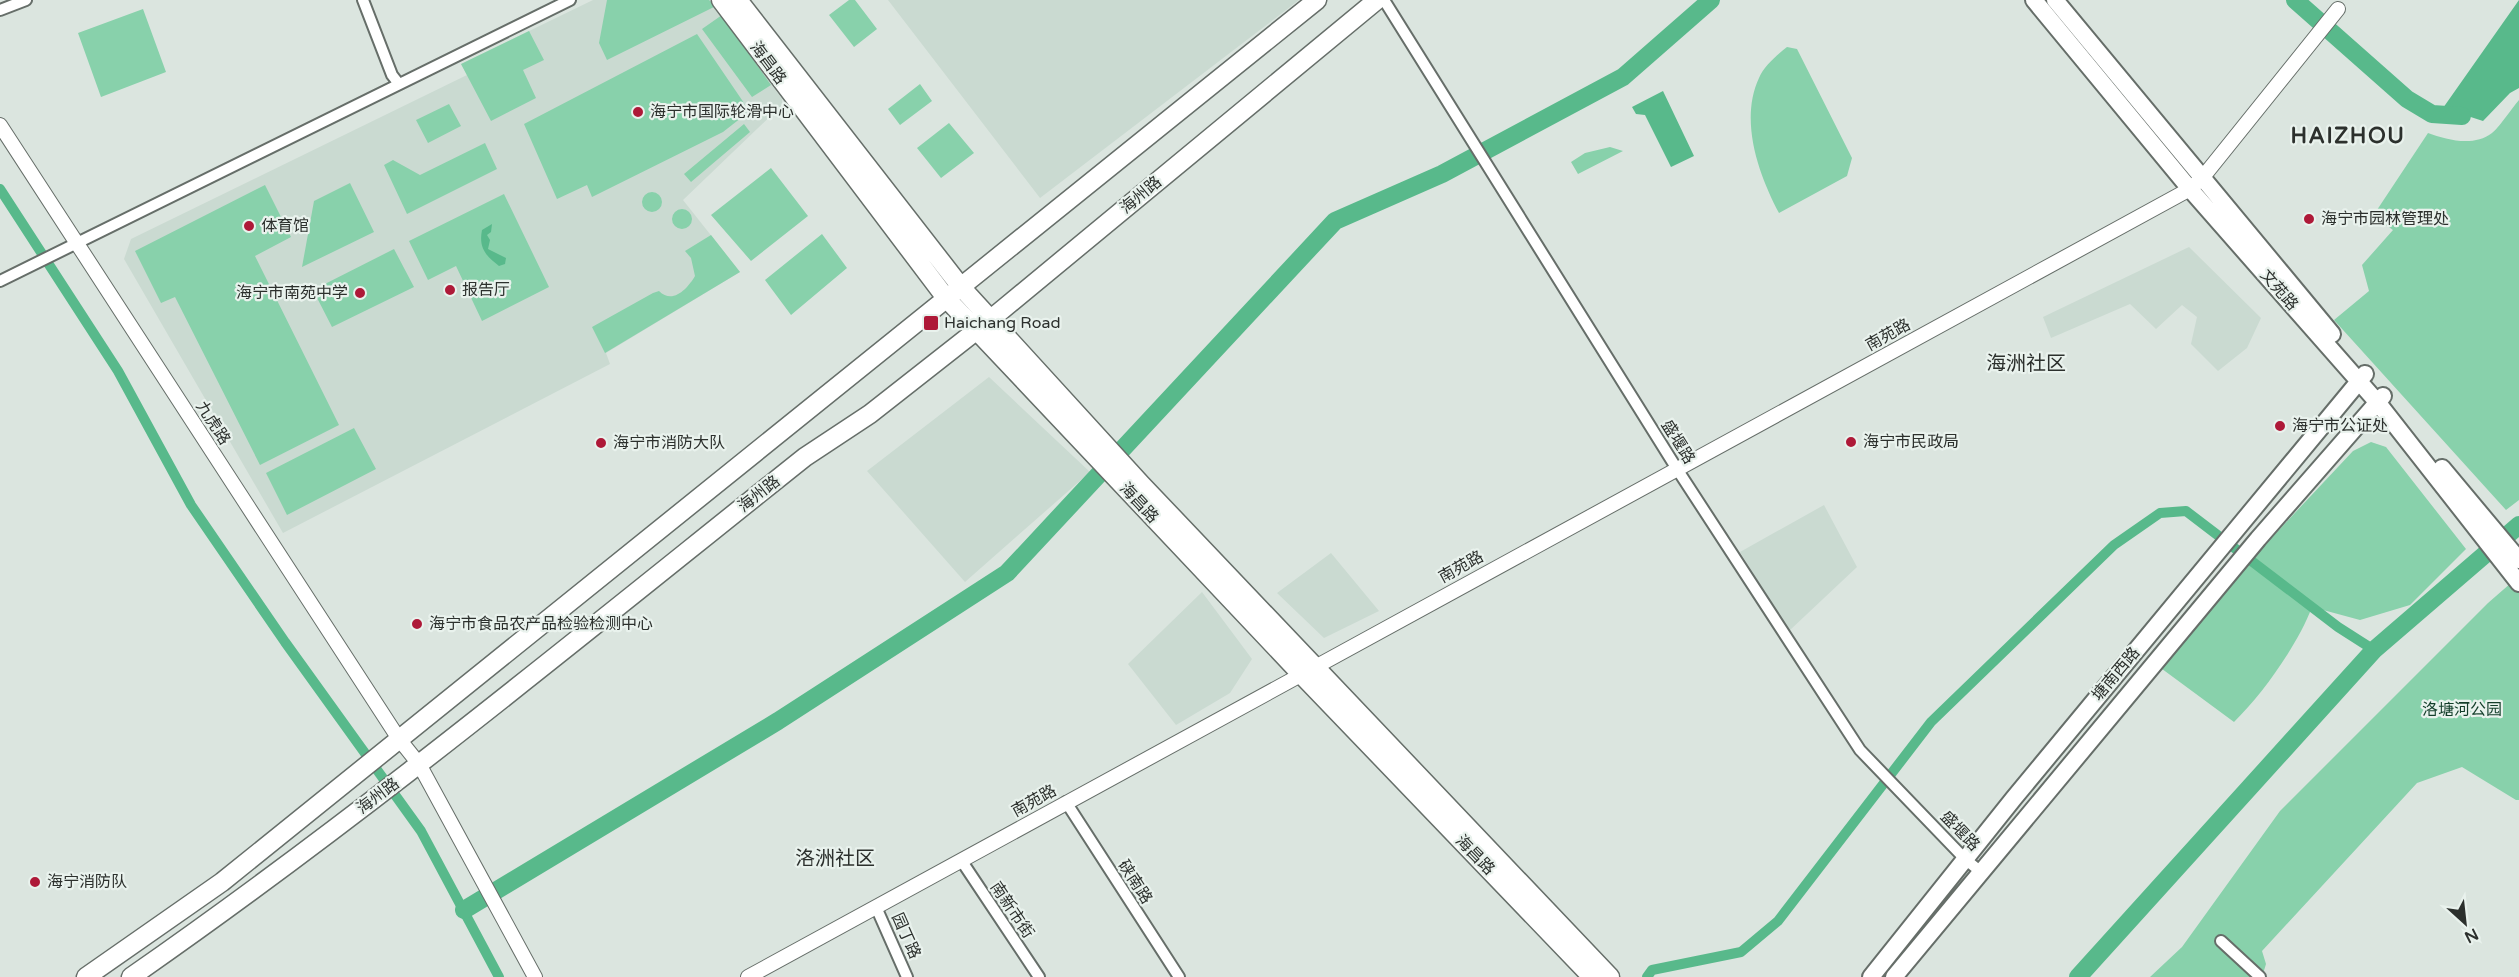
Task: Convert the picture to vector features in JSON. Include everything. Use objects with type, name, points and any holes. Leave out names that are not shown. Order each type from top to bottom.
[{"type":"main road","name":"海昌路","points":[[720,0],[946,298],[976,331],[1084,434],[1592,977]]},
{"type":"main road","name":"海昌路","points":[[738,0],[961,287],[991,319],[1084,434]]},
{"type":"main road","name":"海州路","points":[[86,977],[222,882],[1317,0]]},
{"type":"main road","name":"海州路","points":[[131,977],[242,900],[413,769],[805,457],[870,414],[976,331],[1377,0]]},
{"type":"main road","name":"文苑路","points":[[2034,0],[2190,189],[2380,399],[2473,516],[2519,583]]},
{"type":"main road","name":"文苑路","points":[[2055,0],[2203,177],[2362,378]]},
{"type":"main road","name":"塘南西路","points":[[1871,977],[2362,378]]},
{"type":"main road","name":"塘南西路","points":[[1894,977],[2258,538],[2380,399]]},
{"type":"main road","name":"文苑路","points":[[2473,516],[2519,560]]},
{"type":"main road","name":"海昌路","points":[[1307,670],[1610,977]]},
{"type":"street","points":[[0,10],[26,0]]},
{"type":"street","points":[[363,0],[392,75],[399,84]]},
{"type":"street","points":[[0,281],[570,0]]},
{"type":"street","name":"盛堰路","points":[[1384,0],[1677,468],[1860,750],[1965,860],[1981,872]]},
{"type":"street","name":"南苑路","points":[[748,977],[2190,189],[2203,177],[2312,45],[2342,5]]},
{"type":"street","name":"九虎路","points":[[0,125],[71,245],[472,861],[535,977]]},
{"type":"street","name":"硖南路","points":[[1066,802],[1179,977]]},
{"type":"street","name":"南新市街","points":[[961,860],[1039,977]]},
{"type":"street","name":"园丁路","points":[[876,907],[907,977]]},
{"type":"street","points":[[2221,941],[2260,977]]},
{"type":"shaded area","name":"海宁市南苑中学","points":[[593,0],[709,0],[782,99],[782,105],[683,200],[740,272],[606,353],[610,364],[283,533],[124,259],[131,239],[467,75],[461,64]]},
{"type":"shaded area","points":[[888,0],[1299,0],[1040,198]]},
{"type":"shaded area","points":[[2519,0],[2519,88],[2510,93],[2483,121],[2443,108]]},
{"type":"shaded area","points":[[1663,91],[1694,156],[1671,167],[1645,115],[1636,114],[1632,107]]},
{"type":"shaded area","points":[[492,224],[491,232],[487,235],[490,240],[488,249],[506,258],[505,264],[499,266],[488,256],[481,243],[482,230]]},
{"type":"shaded area","points":[[2189,247],[2261,318],[2247,348],[2218,371],[2191,344],[2197,317],[2182,305],[2156,329],[2130,304],[2051,338],[2043,317]]},
{"type":"shaded area","points":[[989,377],[1090,472],[965,582],[867,471]]},
{"type":"shaded area","points":[[1824,505],[1857,567],[1789,631],[1740,552]]},
{"type":"shaded area","points":[[1331,553],[1379,611],[1324,638],[1277,593]]},
{"type":"shaded area","points":[[1202,592],[1252,659],[1230,693],[1176,725],[1128,664]]},
{"type":"green space","points":[[607,0],[709,0],[716,6],[607,60],[599,43]]},
{"type":"green space","points":[[849,0],[855,0],[877,29],[854,47],[829,15]]},
{"type":"green space","points":[[143,9],[166,72],[101,97],[78,33]]},
{"type":"green space","points":[[722,15],[771,85],[752,97],[702,29]]},
{"type":"green space","points":[[529,31],[544,60],[523,70],[536,98],[491,121],[461,64]]},
{"type":"green space","name":"海宁市国际轮滑中心","points":[[697,34],[744,103],[746,114],[723,132],[592,197],[587,185],[557,199],[524,124]]},
{"type":"green space","points":[[1787,47],[1797,49],[1852,158],[1847,176],[1779,213],[1765,182],[1754,147],[1751,112],[1753,95],[1761,74],[1771,61]]},
{"type":"green space","points":[[920,84],[932,101],[900,125],[888,109]]},
{"type":"green space","points":[[2519,100],[2519,500],[2506,510],[2334,320],[2369,291],[2362,265],[2393,230],[2373,216],[2428,133],[2460,141],[2477,140],[2495,131]]},
{"type":"green space","points":[[449,104],[461,126],[428,143],[416,120]]},
{"type":"green space","points":[[949,123],[974,153],[941,178],[917,148]]},
{"type":"green space","points":[[744,124],[750,132],[691,182],[684,174]]},
{"type":"green space","points":[[485,143],[497,169],[407,214],[384,165],[393,160],[420,175]]},
{"type":"green space","points":[[1610,147],[1623,151],[1578,174],[1571,162],[1585,153]]},
{"type":"green space","points":[[771,168],[808,216],[751,261],[711,215]]},
{"type":"green space","points":[[350,183],[374,232],[302,267],[314,201]]},
{"type":"green space","points":[[265,185],[291,237],[255,256],[339,425],[260,465],[175,297],[161,303],[135,251]]},
{"type":"green space","points":[[652,192],[659,195],[662,202],[659,209],[652,212],[645,209],[642,202],[645,195]]},
{"type":"green space","points":[[504,194],[549,287],[482,321],[456,266],[428,280],[409,241]]},
{"type":"green space","points":[[682,209],[689,212],[692,219],[689,226],[682,229],[675,226],[672,219],[675,212]]},
{"type":"green space","points":[[822,234],[847,268],[791,315],[765,280]]},
{"type":"green space","points":[[711,235],[740,272],[605,353],[592,327],[653,293],[659,291],[664,295],[675,296],[684,290],[695,276],[691,258],[685,251]]},
{"type":"green space","points":[[394,249],[414,287],[332,327],[313,290]]},
{"type":"green space","points":[[354,428],[376,469],[287,515],[266,473]]},
{"type":"green space","points":[[2371,442],[2386,447],[2466,549],[2410,605],[2360,620],[2312,607],[2298,637],[2279,668],[2234,722],[2154,663],[2353,451]]},
{"type":"green space","name":"洛塘河公园","points":[[2519,576],[2519,800],[2462,767],[2417,783],[2262,951],[2266,964],[2262,977],[2150,977],[2182,947],[2280,811],[2488,603]]},
{"type":"waterway","points":[[464,910],[778,721],[1007,573],[1335,221],[1442,174],[1623,77],[1711,0]]},
{"type":"waterway","points":[[2295,0],[2407,99],[2432,114],[2462,116]]},
{"type":"waterway","points":[[0,189],[118,371],[191,505],[285,642],[421,831],[499,977]]},
{"type":"waterway","points":[[1647,977],[1652,970],[1741,952],[1778,921],[1931,722],[2114,545],[2160,513],[2186,511],[2338,627],[2374,650]]},
{"type":"waterway","points":[[2078,977],[2374,650],[2519,525]]},
{"type":"place","name":"海宁市国际轮滑中心","points":[[638,112]]},
{"type":"place","name":"海宁市园林管理处","points":[[2309,219]]},
{"type":"place","name":"体育馆","points":[[249,226]]},
{"type":"place","name":"报告厅","points":[[450,290]]},
{"type":"place","name":"海宁市南苑中学","points":[[360,293]]},
{"type":"place","name":"Haichang Road","points":[[931,323]]},
{"type":"place","name":"海宁市公证处","points":[[2280,426]]},
{"type":"place","name":"海宁市民政局","points":[[1851,442]]},
{"type":"place","name":"海宁市消防大队","points":[[601,443]]},
{"type":"place","name":"海宁市食品农产品检验检测中心","points":[[417,624]]},
{"type":"place","name":"海宁消防队","points":[[35,882]]},
{"type":"district","name":"HAIZHOU","points":[[2348,136]]},
{"type":"district","name":"海洲社区","points":[[2026,364]]},
{"type":"district","name":"洛洲社区","points":[[835,859]]}]
